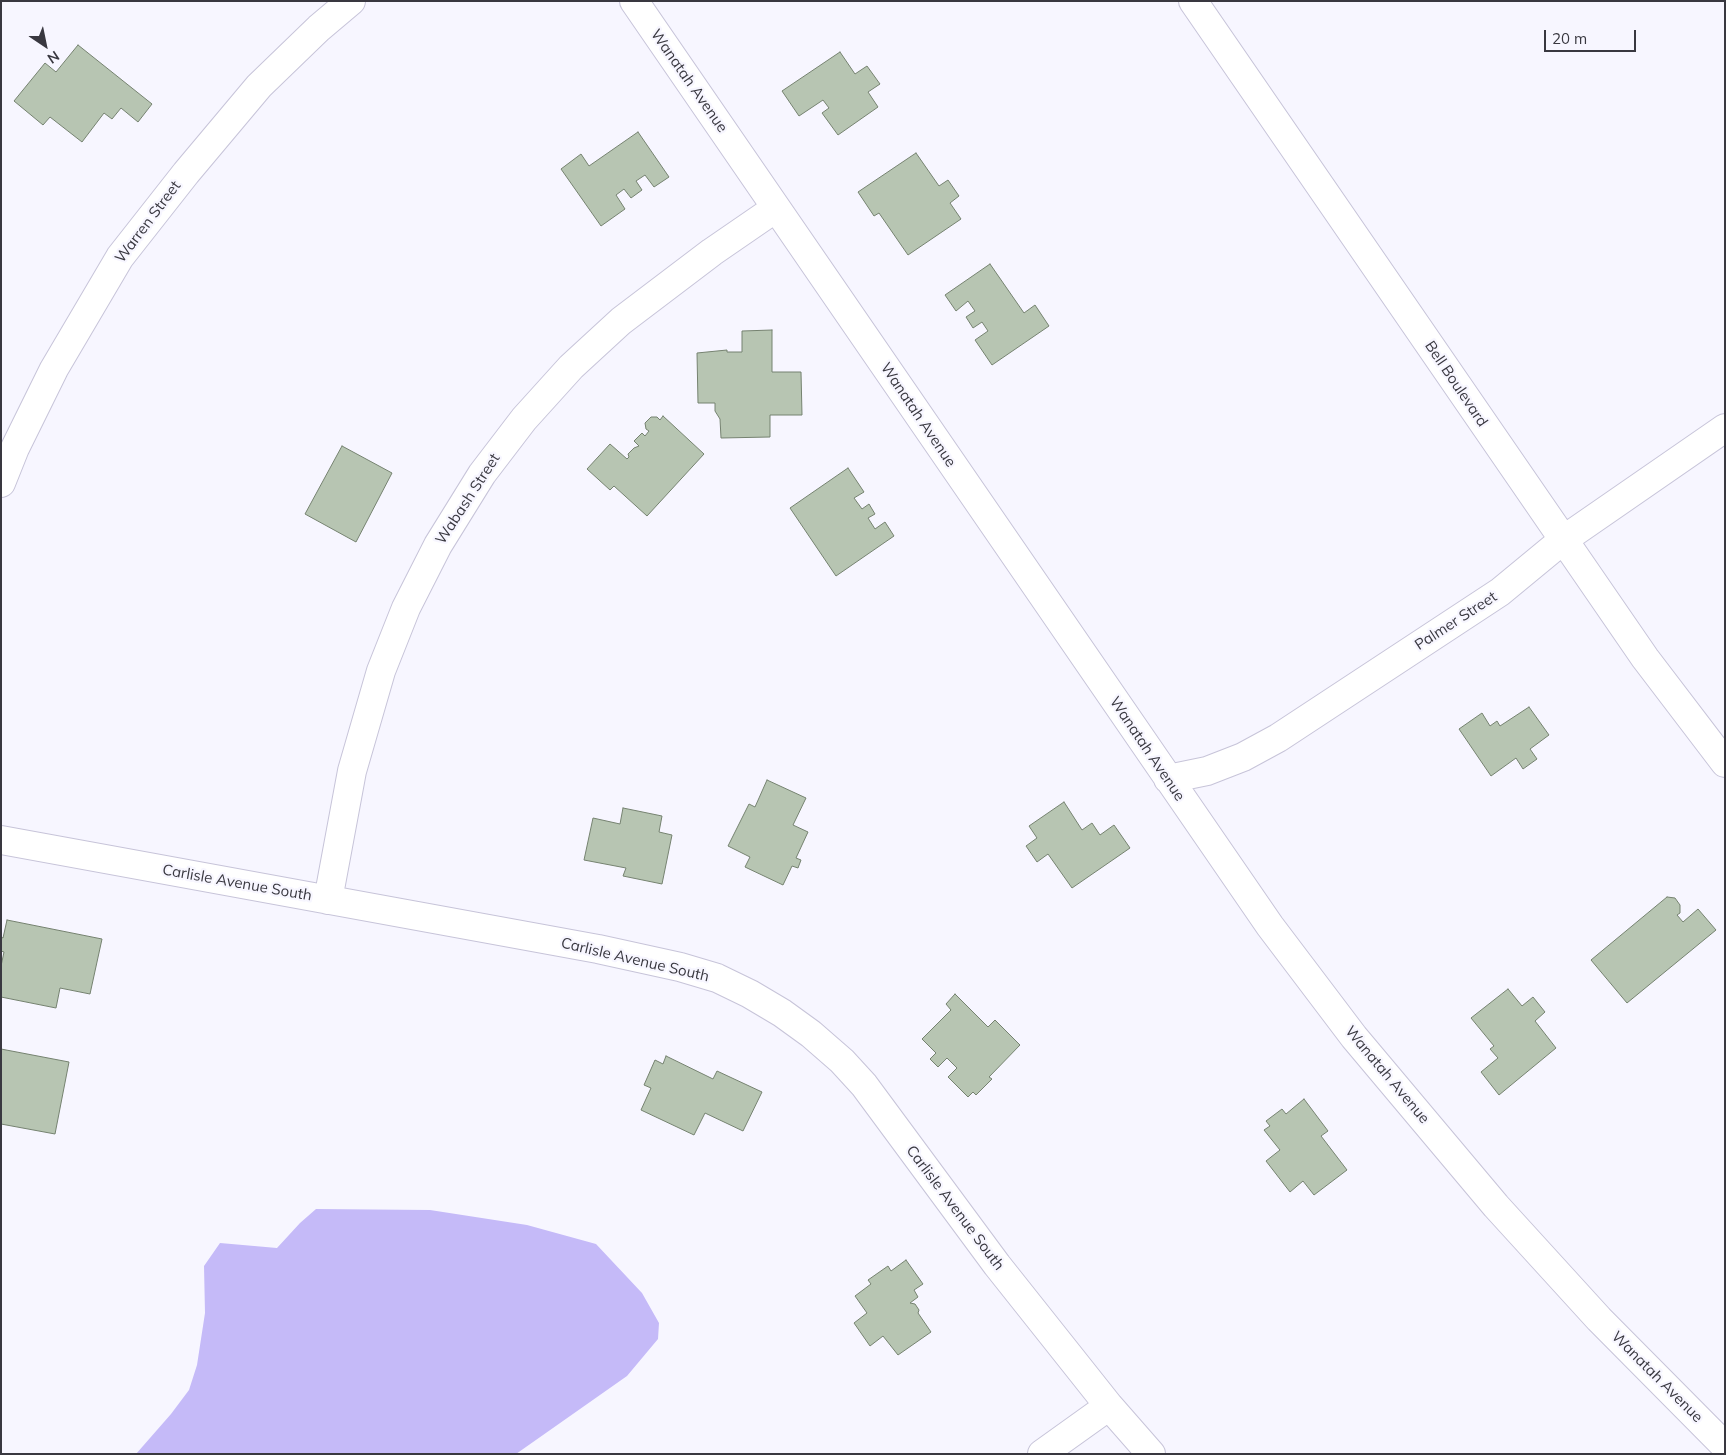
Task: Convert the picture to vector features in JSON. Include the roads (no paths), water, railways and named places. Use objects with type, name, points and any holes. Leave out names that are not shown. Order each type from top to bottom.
[{"type":"street","name":"Warren Street","points":[[1,483],[15,448],[54,369],[120,257],[186,173],[259,86],[319,28],[351,1]]},
{"type":"street","name":"Wanatah Avenue","points":[[634,1],[1270,926],[1360,1044],[1496,1206],[1599,1319],[1725,1446]]},
{"type":"street","name":"Bell Boulevard","points":[[1193,1],[1645,658],[1725,763]]},
{"type":"street","name":"Wabash Street","points":[[328,900],[352,771],[381,671],[406,608],[438,544],[482,474],[524,419],[571,367],[622,320],[712,252],[776,208]]},
{"type":"street","name":"Palmer Street","points":[[1168,780],[1207,771],[1243,757],[1278,738],[1500,592],[1563,540],[1725,428]]},
{"type":"street","name":"Carlisle Avenue South","points":[[1,840],[598,949],[680,967],[725,982],[750,994],[782,1013],[842,1060],[864,1086],[997,1265],[1109,1406],[1151,1454]]},
{"type":"street","points":[[1042,1454],[1109,1406]]}]
